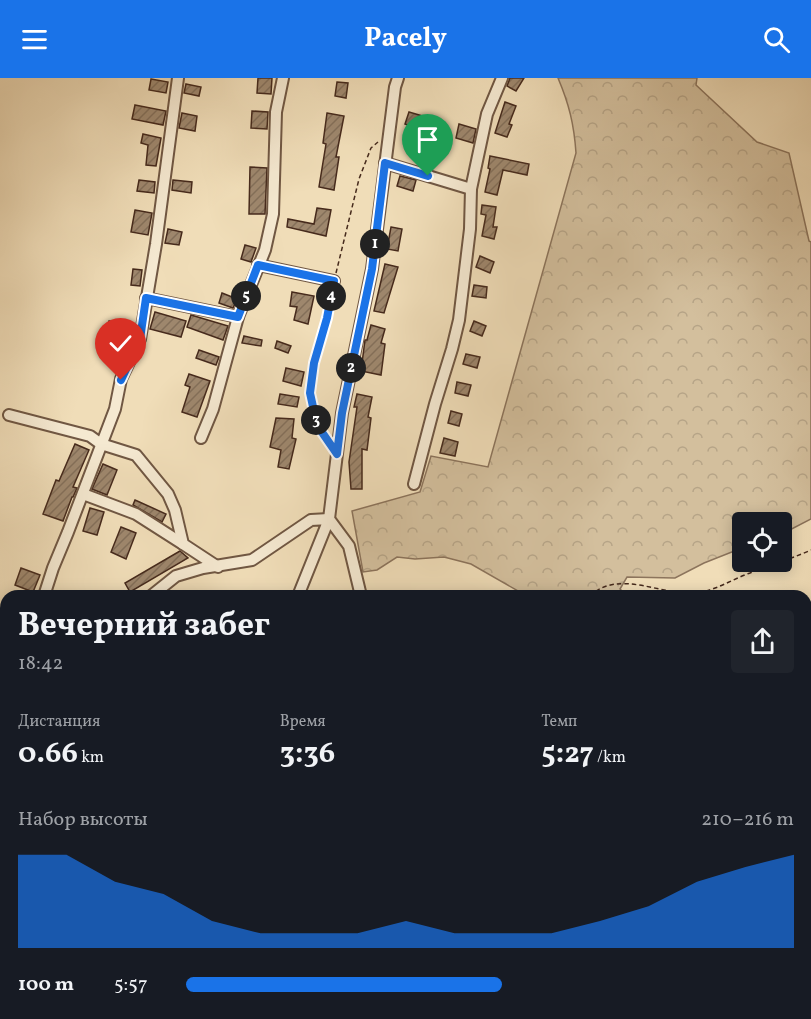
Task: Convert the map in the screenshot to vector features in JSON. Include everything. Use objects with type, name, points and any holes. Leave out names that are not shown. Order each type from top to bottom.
[{"type":"street","points":[[46,590],[115,409],[121,380],[140,339],[156,244],[178,78]]},
{"type":"street","points":[[201,438],[213,409],[238,317],[265,250],[273,214],[276,112],[283,78]]},
{"type":"street","points":[[300,590],[329,519],[342,413],[372,269],[398,78]]},
{"type":"street","points":[[414,484],[459,320],[470,229],[471,189],[488,114],[502,78]]},
{"type":"street","points":[[385,163],[471,189]]},
{"type":"street","points":[[258,265],[334,281]]},
{"type":"street","points":[[146,298],[238,317]]},
{"type":"street","points":[[9,415],[90,436],[101,444],[136,454],[168,494],[175,510],[183,544]]},
{"type":"street","points":[[83,494],[136,514],[218,567]]},
{"type":"street","points":[[158,590],[176,576],[203,568],[252,560],[311,520],[329,519]]},
{"type":"street","points":[[329,519],[349,546],[360,590]]},
{"type":"path","points":[[337,454],[317,425],[310,393],[314,363],[327,318],[359,178],[371,148],[389,135]]},
{"type":"path","points":[[710,590],[811,550]]},
{"type":"path","points":[[602,590],[626,582],[661,590]]},
{"type":"green space","points":[[558,78],[697,78],[696,85],[757,142],[789,153],[811,242],[811,519],[792,529],[792,512],[732,512],[732,552],[675,578],[627,577],[621,590],[516,590],[471,564],[444,557],[415,559],[397,557],[377,570],[363,572],[352,511],[420,492],[431,456],[488,467],[576,153],[570,114]]},
{"type":"building","points":[[258,78],[272,78],[271,94],[257,93]]},
{"type":"building","points":[[510,78],[524,78],[516,91],[507,86]]},
{"type":"building","points":[[151,79],[168,82],[166,93],[149,90]]},
{"type":"building","points":[[337,82],[348,83],[346,98],[335,96]]},
{"type":"building","points":[[186,84],[201,87],[199,96],[184,93]]},
{"type":"building","points":[[505,102],[516,106],[507,137],[495,133]]},
{"type":"building","points":[[135,105],[166,111],[163,125],[132,119]]},
{"type":"building","points":[[252,111],[268,112],[267,129],[251,128]]},
{"type":"building","points":[[409,112],[426,117],[421,143],[404,139]]},
{"type":"building","points":[[182,113],[197,116],[195,131],[179,128]]},
{"type":"building","points":[[327,113],[344,116],[336,157],[339,157],[334,190],[319,187],[326,144],[323,143]]},
{"type":"building","points":[[459,124],[476,129],[473,143],[456,138]]},
{"type":"building","points":[[143,134],[161,138],[156,166],[146,165],[148,145],[141,143]]},
{"type":"building","points":[[490,156],[529,164],[527,175],[503,170],[497,195],[485,192]]},
{"type":"building","points":[[250,167],[267,168],[265,214],[249,214]]},
{"type":"building","points":[[400,176],[416,180],[413,191],[397,186]]},
{"type":"building","points":[[139,180],[155,182],[154,193],[137,191]]},
{"type":"building","points":[[173,180],[192,182],[191,193],[172,190]]},
{"type":"building","points":[[482,205],[496,207],[493,227],[497,227],[494,239],[482,236],[486,215],[481,214]]},
{"type":"building","points":[[317,208],[331,210],[326,236],[287,227],[288,219],[314,224]]},
{"type":"building","points":[[135,210],[152,213],[148,235],[131,232]]},
{"type":"building","points":[[391,227],[402,229],[398,251],[387,249]]},
{"type":"building","points":[[168,229],[182,232],[179,245],[165,243]]},
{"type":"building","points":[[245,245],[256,248],[251,262],[241,259]]},
{"type":"building","points":[[480,256],[494,262],[490,273],[476,267]]},
{"type":"building","points":[[385,264],[398,267],[384,313],[374,311]]},
{"type":"building","points":[[133,269],[142,270],[140,286],[131,285]]},
{"type":"building","points":[[474,285],[487,287],[486,298],[472,296]]},
{"type":"building","points":[[292,292],[314,296],[308,324],[294,320],[297,307],[290,306]]},
{"type":"building","points":[[222,293],[237,299],[233,308],[219,303]]},
{"type":"building","points":[[155,312],[186,321],[181,337],[150,329]]},
{"type":"building","points":[[191,315],[228,326],[223,340],[187,327]]},
{"type":"building","points":[[109,321],[129,325],[124,345],[104,340]]},
{"type":"building","points":[[474,321],[486,326],[482,336],[470,331]]},
{"type":"building","points":[[371,325],[385,329],[381,343],[385,344],[381,375],[361,371],[365,340],[367,340]]},
{"type":"building","points":[[244,336],[262,340],[261,346],[242,343]]},
{"type":"building","points":[[277,341],[291,346],[288,353],[275,348]]},
{"type":"building","points":[[199,350],[219,357],[216,365],[196,358]]},
{"type":"building","points":[[466,354],[480,357],[477,368],[463,364]]},
{"type":"building","points":[[286,368],[304,372],[301,386],[283,381]]},
{"type":"building","points":[[189,374],[210,381],[197,417],[182,412],[190,387],[185,385]]},
{"type":"building","points":[[457,382],[471,385],[468,396],[455,393]]},
{"type":"building","points":[[280,394],[299,397],[297,407],[278,404]]},
{"type":"building","points":[[357,394],[372,397],[368,417],[371,418],[367,450],[362,449],[362,489],[351,489],[349,462]]},
{"type":"building","points":[[451,411],[462,414],[459,426],[448,423]]},
{"type":"building","points":[[276,418],[294,419],[292,438],[296,439],[289,469],[278,467],[281,450],[270,447]]},
{"type":"building","points":[[444,438],[458,442],[455,456],[440,453]]},
{"type":"building","points":[[75,444],[89,450],[73,487],[77,488],[63,521],[43,514],[56,480],[59,481]]},
{"type":"building","points":[[103,464],[117,470],[107,495],[92,489]]},
{"type":"building","points":[[135,500],[166,514],[162,522],[133,505]]},
{"type":"building","points":[[90,508],[104,512],[97,535],[83,531]]},
{"type":"building","points":[[121,527],[136,533],[126,559],[111,552]]},
{"type":"building","points":[[180,551],[188,558],[133,590],[129,590],[125,583]]},
{"type":"building","points":[[21,568],[40,575],[34,590],[15,585]]},
{"type":"route","points":[[121,380],[140,339],[146,298],[238,317],[258,265],[334,281],[327,318],[314,363],[310,393],[317,425],[337,454],[342,413],[372,269],[385,163],[428,176]]}]
